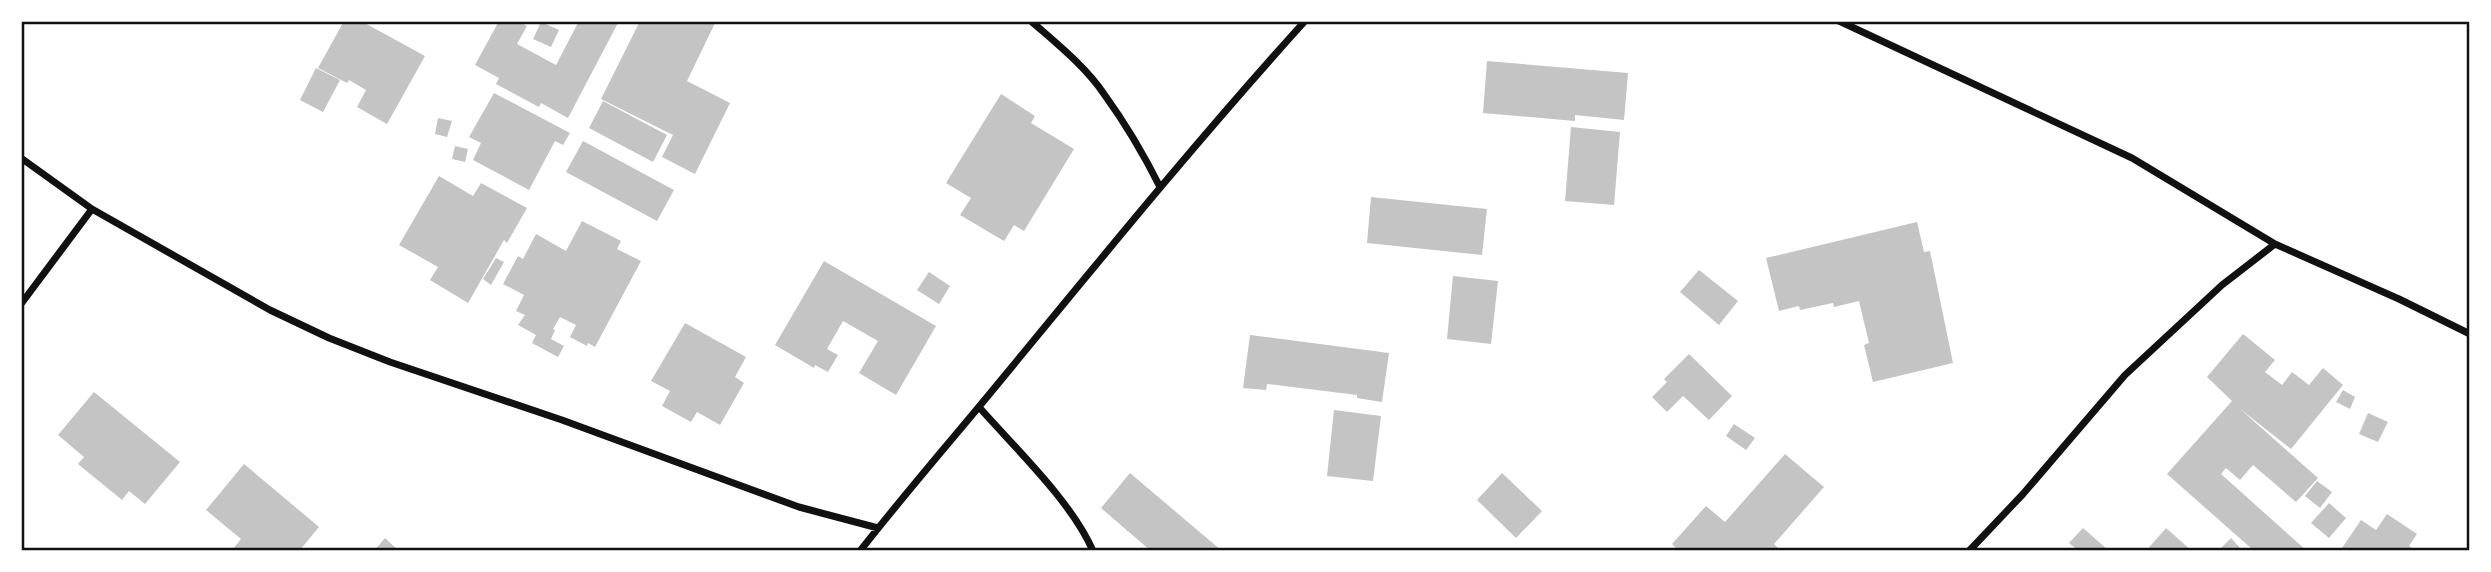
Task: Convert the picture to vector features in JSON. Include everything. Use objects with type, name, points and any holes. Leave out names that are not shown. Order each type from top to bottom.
[{"type":"street","points":[[1031,21],[1059,45],[1103,92],[1147,159],[1160,187]]},
{"type":"street","points":[[860,551],[1213,122],[1305,21]]},
{"type":"street","points":[[1839,21],[2132,158],[2275,244],[2470,334]]},
{"type":"street","points":[[21,158],[92,209],[270,310],[329,338],[799,507],[878,528]]},
{"type":"street","points":[[21,304],[92,209]]},
{"type":"street","points":[[1969,551],[2023,494],[2125,375],[2222,285],[2275,244]]},
{"type":"street","points":[[979,407],[1071,512],[1093,551]]},
{"type":"building","points":[[344,21],[361,21],[425,56],[387,124],[357,107],[366,90],[318,68]]},
{"type":"building","points":[[499,21],[517,21],[527,26],[517,44],[556,65],[579,21],[619,21],[568,118],[541,103],[539,107],[496,84],[499,78],[475,65]]},
{"type":"building","points":[[640,21],[716,21],[687,81],[730,103],[695,174],[662,157],[673,135],[601,99]]},
{"type":"building","points":[[541,22],[559,30],[551,47],[533,39]]},
{"type":"building","points":[[1487,61],[1628,73],[1624,120],[1575,115],[1575,121],[1483,113]]},
{"type":"building","points":[[316,68],[340,80],[323,112],[300,100]]},
{"type":"building","points":[[494,93],[570,133],[563,145],[555,141],[529,190],[473,160],[481,143],[469,137]]},
{"type":"building","points":[[1001,94],[1035,116],[1031,123],[1074,149],[1024,231],[1014,225],[1004,241],[960,215],[971,198],[946,183]]},
{"type":"building","points":[[603,101],[667,135],[653,162],[589,128]]},
{"type":"building","points":[[438,118],[452,121],[447,137],[435,134]]},
{"type":"building","points":[[1571,127],[1620,132],[1614,205],[1565,201]]},
{"type":"building","points":[[583,141],[674,190],[657,221],[566,172]]},
{"type":"building","points":[[455,146],[468,149],[465,162],[452,159]]},
{"type":"building","points":[[439,176],[473,196],[481,183],[527,208],[507,243],[504,240],[468,303],[430,280],[438,267],[399,245]]},
{"type":"building","points":[[1371,197],[1487,209],[1482,255],[1367,243]]},
{"type":"building","points":[[582,221],[621,241],[617,249],[641,261],[595,347],[570,337],[576,325],[560,317],[551,339],[564,346],[558,357],[532,343],[536,335],[518,325],[525,315],[516,311],[524,295],[503,284],[518,256],[523,259],[536,234],[566,251]]},
{"type":"building","points":[[1917,222],[1924,252],[1930,251],[1953,363],[1873,382],[1864,345],[1869,343],[1859,301],[1834,307],[1833,303],[1779,311],[1766,258]]},
{"type":"building","points":[[496,258],[504,262],[491,285],[483,279]]},
{"type":"building","points":[[824,261],[936,326],[896,395],[859,373],[878,341],[843,321],[827,349],[838,355],[828,372],[815,365],[814,368],[775,345]]},
{"type":"building","points":[[1699,270],[1738,301],[1719,325],[1680,292]]},
{"type":"building","points":[[929,272],[950,286],[939,304],[917,290]]},
{"type":"building","points":[[1453,276],[1498,281],[1491,344],[1447,339]]},
{"type":"building","points":[[685,323],[746,357],[735,377],[744,383],[720,425],[697,412],[691,422],[662,406],[670,391],[651,381]]},
{"type":"building","points":[[2243,334],[2275,360],[2265,372],[2282,385],[2292,372],[2309,385],[2323,368],[2343,385],[2291,449],[2239,408],[2318,478],[2296,502],[2253,465],[2240,480],[2226,468],[2221,474],[2307,551],[2250,551],[2252,549],[2167,474],[2232,401],[2207,377]]},
{"type":"building","points":[[1250,335],[1389,353],[1382,402],[1357,398],[1357,395],[1267,384],[1266,390],[1243,388]]},
{"type":"building","points":[[1689,354],[1732,396],[1709,420],[1683,396],[1667,412],[1652,397],[1667,382],[1664,379]]},
{"type":"building","points":[[2343,390],[2355,397],[2350,409],[2336,402]]},
{"type":"building","points":[[94,392],[180,462],[145,504],[129,491],[122,500],[78,464],[84,457],[58,435]]},
{"type":"building","points":[[1334,410],[1381,416],[1373,481],[1327,476]]},
{"type":"building","points":[[2368,413],[2388,422],[2378,442],[2359,434]]},
{"type":"building","points":[[1734,424],[1755,438],[1746,450],[1726,436]]},
{"type":"building","points":[[1785,454],[1824,487],[1774,544],[1778,551],[1679,551],[1672,544],[1706,506],[1725,522]]},
{"type":"building","points":[[244,464],[319,527],[299,551],[235,551],[233,549],[241,539],[206,510]]},
{"type":"building","points":[[1130,473],[1222,551],[1151,551],[1101,508]]},
{"type":"building","points":[[1502,473],[1542,511],[1516,538],[1477,500]]},
{"type":"building","points":[[2317,481],[2332,492],[2320,508],[2305,496]]},
{"type":"building","points":[[2329,503],[2346,518],[2329,538],[2311,523]]},
{"type":"building","points":[[2387,514],[2417,534],[2409,546],[2417,551],[2340,551],[2361,520],[2376,530]]},
{"type":"building","points":[[2083,528],[2107,549],[2079,551],[2069,543]]},
{"type":"building","points":[[2166,528],[2192,551],[2146,551]]},
{"type":"building","points":[[385,538],[399,551],[374,551]]},
{"type":"building","points":[[2231,538],[2243,551],[2218,551]]}]
